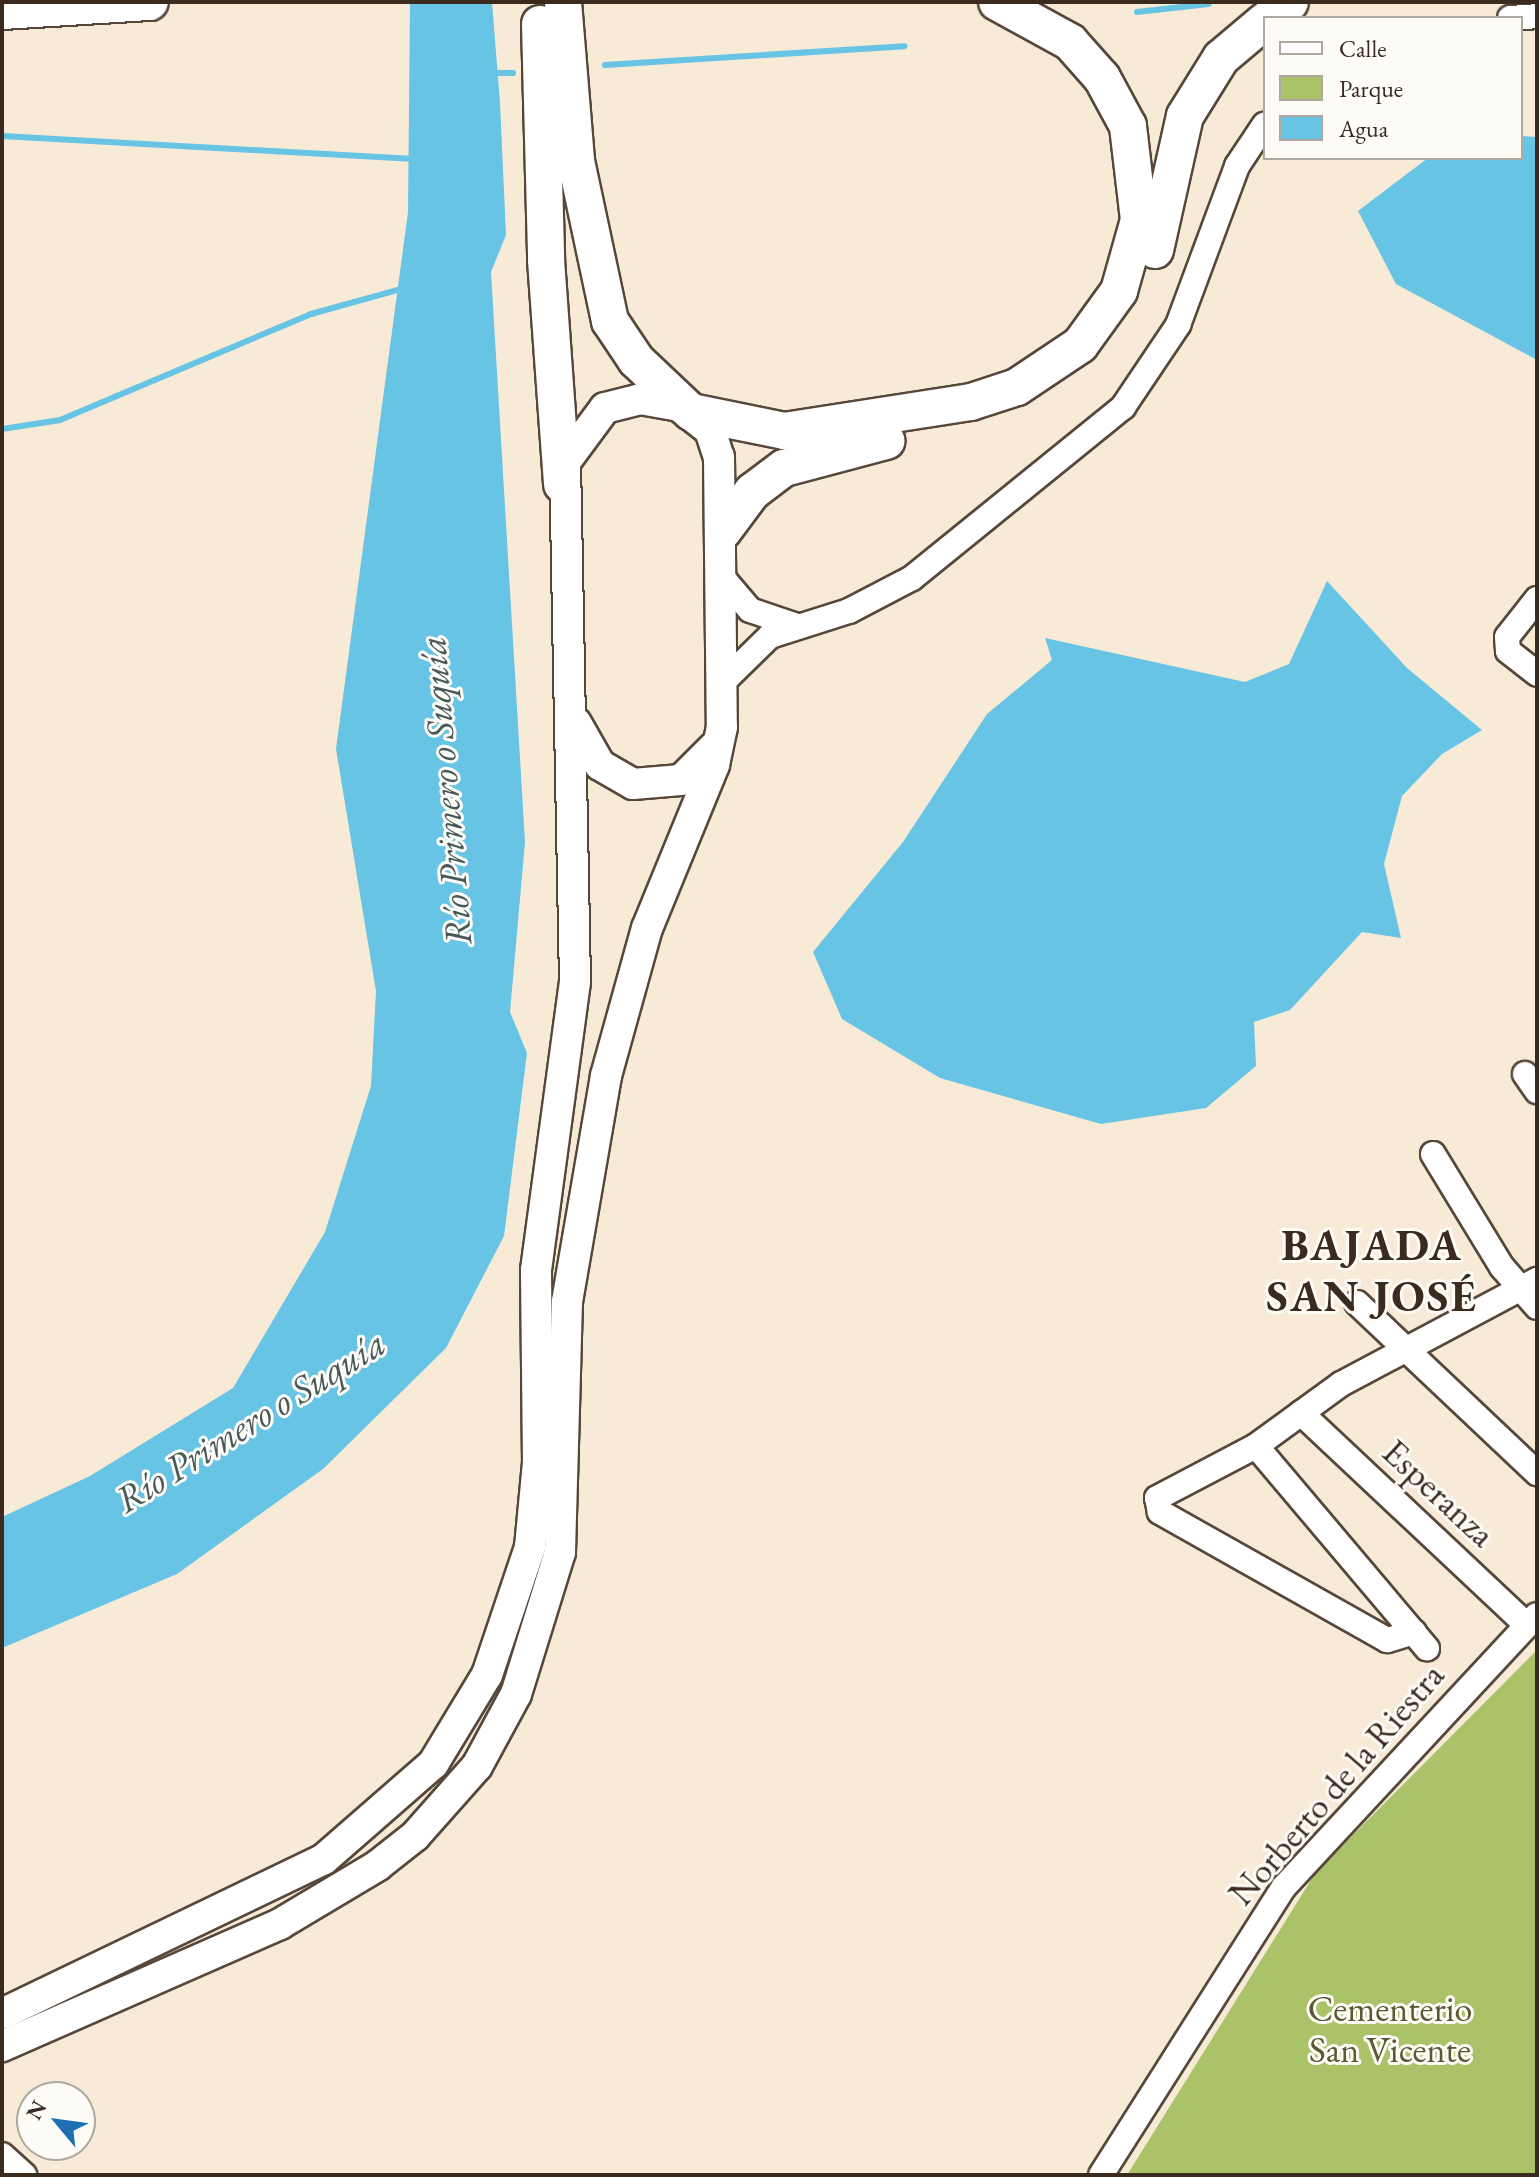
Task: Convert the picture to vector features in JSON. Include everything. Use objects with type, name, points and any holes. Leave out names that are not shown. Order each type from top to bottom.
[{"type":"highway","points":[[2,11],[150,2]]},
{"type":"highway","points":[[540,2],[546,260],[562,484]]},
{"type":"highway","points":[[563,2],[576,161],[601,298],[636,360],[691,412],[784,431],[971,402],[1040,375],[1096,327],[1119,291],[1138,232],[1138,174],[1128,126],[1102,78],[1070,42],[997,2]]},
{"type":"highway","points":[[1272,16],[1290,2]]},
{"type":"highway","points":[[723,531],[784,468],[1014,411],[1092,362],[1140,293],[1195,95],[1221,58],[1263,23]]},
{"type":"main road","points":[[2,2014],[324,1859],[433,1764],[487,1675],[520,1586],[535,1506],[536,1270],[578,937],[573,707],[562,484],[571,448],[605,408],[652,399],[691,412],[710,430],[719,457],[723,531],[722,727],[714,765],[647,928],[606,1076],[567,1301],[560,1552],[499,1730],[415,1836],[329,1898],[2,2046]]},
{"type":"main road","points":[[573,707],[591,756],[633,784],[661,785],[694,773],[722,727]]},
{"type":"street","points":[[724,681],[756,644],[912,578],[1123,407],[1178,325],[1237,166],[1263,127]]},
{"type":"street","points":[[722,577],[750,610],[799,626]]},
{"type":"street","points":[[1537,599],[1514,620],[1508,651],[1537,674]]},
{"type":"street","points":[[1433,1154],[1528,1285],[1537,1307]]},
{"type":"street","points":[[1256,1446],[1421,1640],[1387,1640],[1155,1505],[1164,1491],[1256,1446],[1301,1413],[1407,1350],[1528,1285]]},
{"type":"street","points":[[1357,1303],[1537,1473]]},
{"type":"street","name":"Esperanza","points":[[1301,1413],[1532,1620]]},
{"type":"street","name":"Norberto de la Riestra","points":[[1101,2175],[1284,1887],[1532,1620]]},
{"type":"street","points":[[2,2155],[24,2175]]},
{"type":"green space","name":"Cementerio San Vicente","points":[[1537,1650],[1537,2175],[1127,2175],[1316,1872]]},
{"type":"water","name":"Río Primero o Suquía","points":[[410,2],[492,2],[500,103],[506,235],[491,272],[525,842],[510,1012],[527,1053],[504,1236],[446,1348],[323,1469],[177,1574],[2,1648],[2,1517],[90,1476],[233,1388],[325,1232],[371,1086],[376,991],[336,749],[408,212]]},
{"type":"water","points":[[1523,136],[1537,137],[1537,360],[1396,284],[1358,211],[1425,160],[1523,160]]},
{"type":"water","points":[[1327,581],[1407,668],[1482,730],[1442,754],[1402,796],[1384,864],[1401,938],[1362,932],[1290,1010],[1254,1022],[1256,1066],[1206,1108],[1101,1124],[940,1078],[842,1019],[813,952],[903,842],[987,714],[1052,660],[1045,638],[1245,682],[1289,664]]},
{"type":"waterway","points":[[1137,12],[1209,4]]},
{"type":"waterway","points":[[605,65],[904,46]]},
{"type":"waterway","points":[[492,73],[513,73]]},
{"type":"waterway","points":[[2,136],[414,159]]},
{"type":"waterway","points":[[2,429],[60,420],[311,314],[401,289]]},
{"type":"district","name":"BAJADA SAN JOSÉ","points":[[1372,1272]]}]
